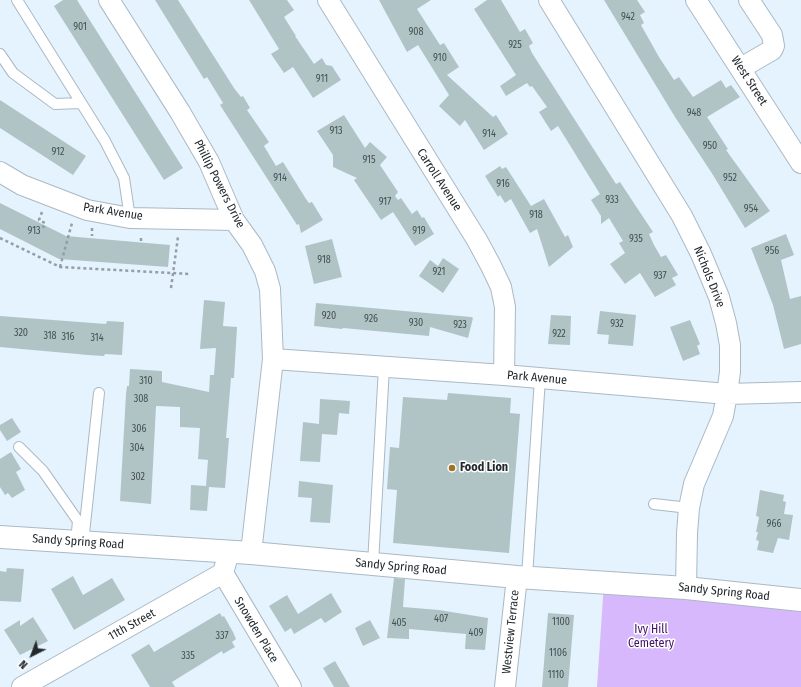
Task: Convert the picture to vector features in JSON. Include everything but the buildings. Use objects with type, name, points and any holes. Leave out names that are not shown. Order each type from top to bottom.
[{"type":"street","name":"Phillip Powers Drive","points":[[109,0],[180,112],[209,162],[234,220],[252,245],[265,271],[270,290],[272,359],[251,553]]},
{"type":"street","name":"Carroll Avenue","points":[[328,0],[478,240],[492,266],[501,286],[505,306],[504,375]]},
{"type":"street","name":"Nichols Drive","points":[[549,0],[682,216],[702,254],[719,297],[730,345],[730,372],[723,416],[694,484],[689,508],[686,588]]},
{"type":"street","name":"West Street","points":[[696,0],[801,163]]},
{"type":"street","points":[[741,68],[772,50],[774,46],[772,35],[749,0]]},
{"type":"street","name":"Park Avenue","points":[[0,172],[22,185],[57,200],[87,210],[130,218],[234,220]]},
{"type":"street","name":"Park Avenue","points":[[272,359],[504,375],[727,394],[801,392]]},
{"type":"street","name":"Sandy Spring Road","points":[[0,537],[251,553],[522,577],[686,588],[801,600]]},
{"type":"street","points":[[223,573],[228,552]]},
{"type":"street","name":"11th Street","points":[[22,687],[223,573]]},
{"type":"street","name":"Snowden Place","points":[[223,573],[291,687]]},
{"type":"street","name":"Westview Terrace","points":[[505,687],[522,577]]},
{"type":"lane","points":[[17,0],[105,141],[124,178],[130,218]]},
{"type":"lane","points":[[0,54],[13,73],[56,104],[80,102]]},
{"type":"lane","points":[[373,564],[384,367]]},
{"type":"lane","points":[[522,577],[540,378]]},
{"type":"lane","points":[[79,542],[99,393]]},
{"type":"lane","points":[[18,446],[43,471],[78,520],[79,542]]},
{"type":"lane","points":[[654,504],[689,508]]},
{"type":"path","points":[[43,209],[39,220],[45,223],[43,228]]},
{"type":"path","points":[[60,267],[73,218]]},
{"type":"path","points":[[0,238],[60,267],[190,274]]},
{"type":"green space","name":"Ivy Hill Cemetery","points":[[604,583],[801,600],[801,687],[597,687]]},
{"type":"place","name":"Food Lion","points":[[452,468]]}]
